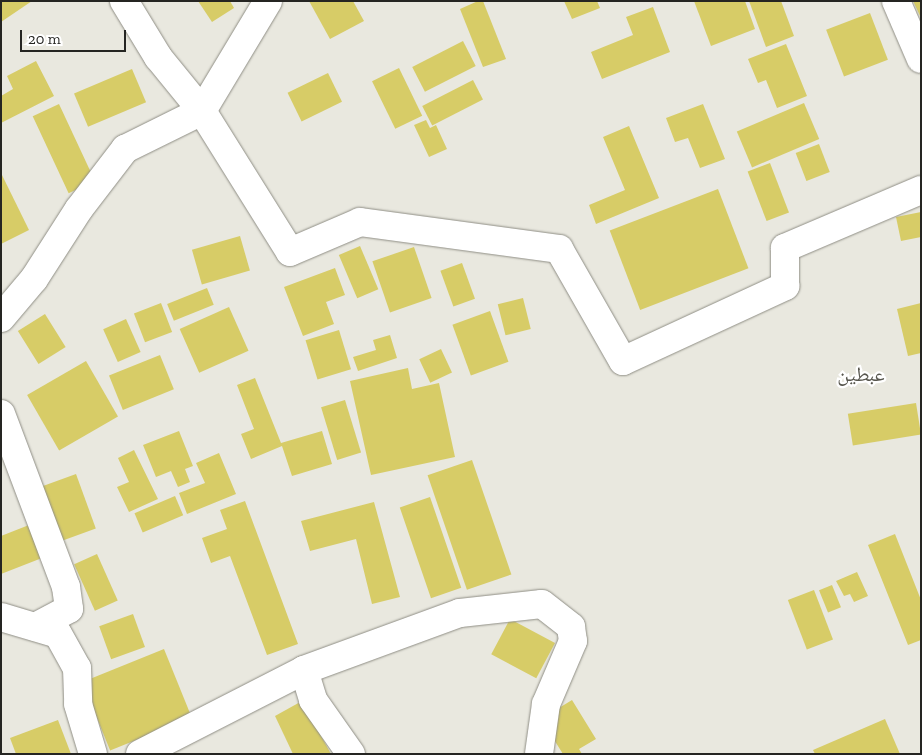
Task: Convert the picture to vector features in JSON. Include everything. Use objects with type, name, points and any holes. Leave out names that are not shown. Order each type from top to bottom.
[{"type":"street","points":[[124,1],[158,57],[202,111],[290,252],[360,222],[559,249],[623,361],[785,286],[785,248],[921,190]]},
{"type":"street","points":[[1,318],[34,279],[79,208],[125,149],[202,111],[268,1]]},
{"type":"street","points":[[896,1],[921,59]]},
{"type":"street","points":[[1,284],[34,279]]},
{"type":"street","points":[[1,414],[66,588],[69,609],[35,627]]},
{"type":"street","points":[[140,754],[304,670],[460,613],[542,604],[572,626],[572,641],[546,704],[539,754]]},
{"type":"street","points":[[1,616],[58,634],[77,668],[78,704],[93,754]]},
{"type":"street","points":[[304,670],[313,700],[351,754]]},
{"type":"building","points":[[1,1],[32,1],[1,22]]},
{"type":"building","points":[[198,1],[230,1],[234,8],[212,22]]},
{"type":"building","points":[[309,1],[353,1],[364,21],[330,39]]},
{"type":"building","points":[[478,1],[483,1],[506,59],[483,67],[460,9]]},
{"type":"building","points":[[564,1],[597,1],[600,8],[572,19]]},
{"type":"building","points":[[694,1],[745,1],[755,29],[711,46]]},
{"type":"building","points":[[749,1],[781,1],[794,36],[766,47]]},
{"type":"building","points":[[913,1],[921,1],[921,18]]},
{"type":"building","points":[[653,7],[670,52],[602,79],[591,52],[633,35],[626,17]]},
{"type":"building","points":[[870,13],[888,60],[844,77],[826,30]]},
{"type":"building","points":[[463,41],[476,66],[425,92],[412,67]]},
{"type":"building","points":[[786,44],[807,96],[777,108],[766,80],[758,83],[748,59]]},
{"type":"building","points":[[36,61],[54,96],[1,123],[1,96],[13,89],[7,76]]},
{"type":"building","points":[[399,68],[422,116],[395,129],[372,81]]},
{"type":"building","points":[[132,69],[146,102],[88,127],[74,94]]},
{"type":"building","points":[[328,73],[342,102],[302,121],[288,93]]},
{"type":"building","points":[[473,80],[483,100],[432,125],[422,106]]},
{"type":"building","points":[[804,103],[819,139],[752,167],[737,132]]},
{"type":"building","points":[[59,104],[95,181],[69,193],[33,116]]},
{"type":"building","points":[[703,104],[725,159],[700,168],[688,138],[675,142],[666,118]]},
{"type":"building","points":[[426,120],[430,128],[436,125],[447,149],[429,157],[414,125]]},
{"type":"building","points":[[629,126],[659,198],[596,224],[589,205],[625,190],[603,137]]},
{"type":"building","points":[[819,144],[830,172],[806,181],[796,153]]},
{"type":"building","points":[[770,163],[789,212],[767,221],[748,172]]},
{"type":"building","points":[[1,173],[29,230],[1,244]]},
{"type":"building","points":[[718,189],[748,268],[640,310],[610,231]]},
{"type":"building","points":[[921,212],[921,237],[901,241],[896,217]]},
{"type":"building","points":[[240,236],[250,271],[202,284],[192,250]]},
{"type":"building","points":[[360,246],[378,289],[357,298],[339,255]]},
{"type":"building","points":[[414,247],[432,298],[390,312],[372,261]]},
{"type":"building","points":[[462,263],[475,299],[453,307],[440,271]]},
{"type":"building","points":[[335,268],[345,295],[326,302],[334,324],[303,336],[284,287]]},
{"type":"building","points":[[207,288],[214,305],[174,321],[167,304]]},
{"type":"building","points":[[523,298],[531,329],[506,335],[498,304]]},
{"type":"building","points":[[161,303],[172,332],[145,342],[134,313]]},
{"type":"building","points":[[921,303],[921,353],[908,356],[897,309]]},
{"type":"building","points":[[229,307],[249,351],[199,373],[180,329]]},
{"type":"building","points":[[490,311],[508,362],[471,375],[452,325]]},
{"type":"building","points":[[45,314],[66,347],[39,364],[18,331]]},
{"type":"building","points":[[126,319],[141,352],[118,362],[103,329]]},
{"type":"building","points":[[339,330],[351,369],[318,379],[306,340]]},
{"type":"building","points":[[390,335],[397,358],[358,371],[353,357],[376,350],[373,340]]},
{"type":"building","points":[[441,349],[452,373],[430,383],[419,359]]},
{"type":"building","points":[[160,355],[174,389],[123,410],[109,376]]},
{"type":"building","points":[[86,361],[118,416],[59,450],[27,395]]},
{"type":"building","points":[[408,368],[412,389],[439,383],[455,457],[371,475],[350,381]]},
{"type":"building","points":[[255,378],[281,443],[322,431],[332,464],[292,476],[282,446],[251,459],[241,434],[254,429],[237,385]]},
{"type":"building","points":[[345,400],[361,453],[337,460],[321,407]]},
{"type":"building","points":[[916,403],[921,435],[853,445],[848,414]]},
{"type":"building","points":[[179,431],[193,466],[185,469],[190,482],[178,487],[171,471],[156,477],[143,445]]},
{"type":"building","points":[[134,450],[158,499],[129,512],[117,487],[129,482],[118,458]]},
{"type":"building","points":[[219,453],[236,494],[187,514],[179,493],[205,483],[196,463]]},
{"type":"building","points":[[472,460],[511,574],[467,590],[428,475]]},
{"type":"building","points":[[76,474],[96,529],[57,543],[37,488]]},
{"type":"building","points":[[175,496],[183,515],[143,533],[134,513]]},
{"type":"building","points":[[430,497],[461,588],[431,598],[400,507]]},
{"type":"building","points":[[245,501],[298,644],[267,655],[230,556],[211,563],[202,538],[227,529],[220,510]]},
{"type":"building","points":[[374,502],[400,597],[372,604],[356,539],[310,551],[301,521]]},
{"type":"building","points":[[29,525],[42,558],[1,574],[1,536]]},
{"type":"building","points":[[895,534],[921,600],[921,640],[908,645],[868,545]]},
{"type":"building","points":[[97,554],[118,601],[95,611],[74,564]]},
{"type":"building","points":[[857,572],[868,596],[854,602],[850,594],[844,596],[836,581]]},
{"type":"building","points":[[832,585],[841,607],[828,612],[819,590]]},
{"type":"building","points":[[814,590],[833,639],[807,650],[788,600]]},
{"type":"building","points":[[133,614],[145,647],[111,659],[99,626]]},
{"type":"building","points":[[510,619],[555,643],[536,678],[491,654]]},
{"type":"building","points":[[164,649],[192,718],[110,751],[82,682]]},
{"type":"building","points":[[572,700],[596,739],[579,749],[582,754],[563,754],[541,719]]},
{"type":"building","points":[[302,701],[331,754],[293,754],[275,716]]},
{"type":"building","points":[[885,719],[900,754],[815,754],[813,750]]},
{"type":"building","points":[[58,720],[71,754],[16,754],[10,738]]},
{"type":"district","name":"عبطين","points":[[861,374]]}]
